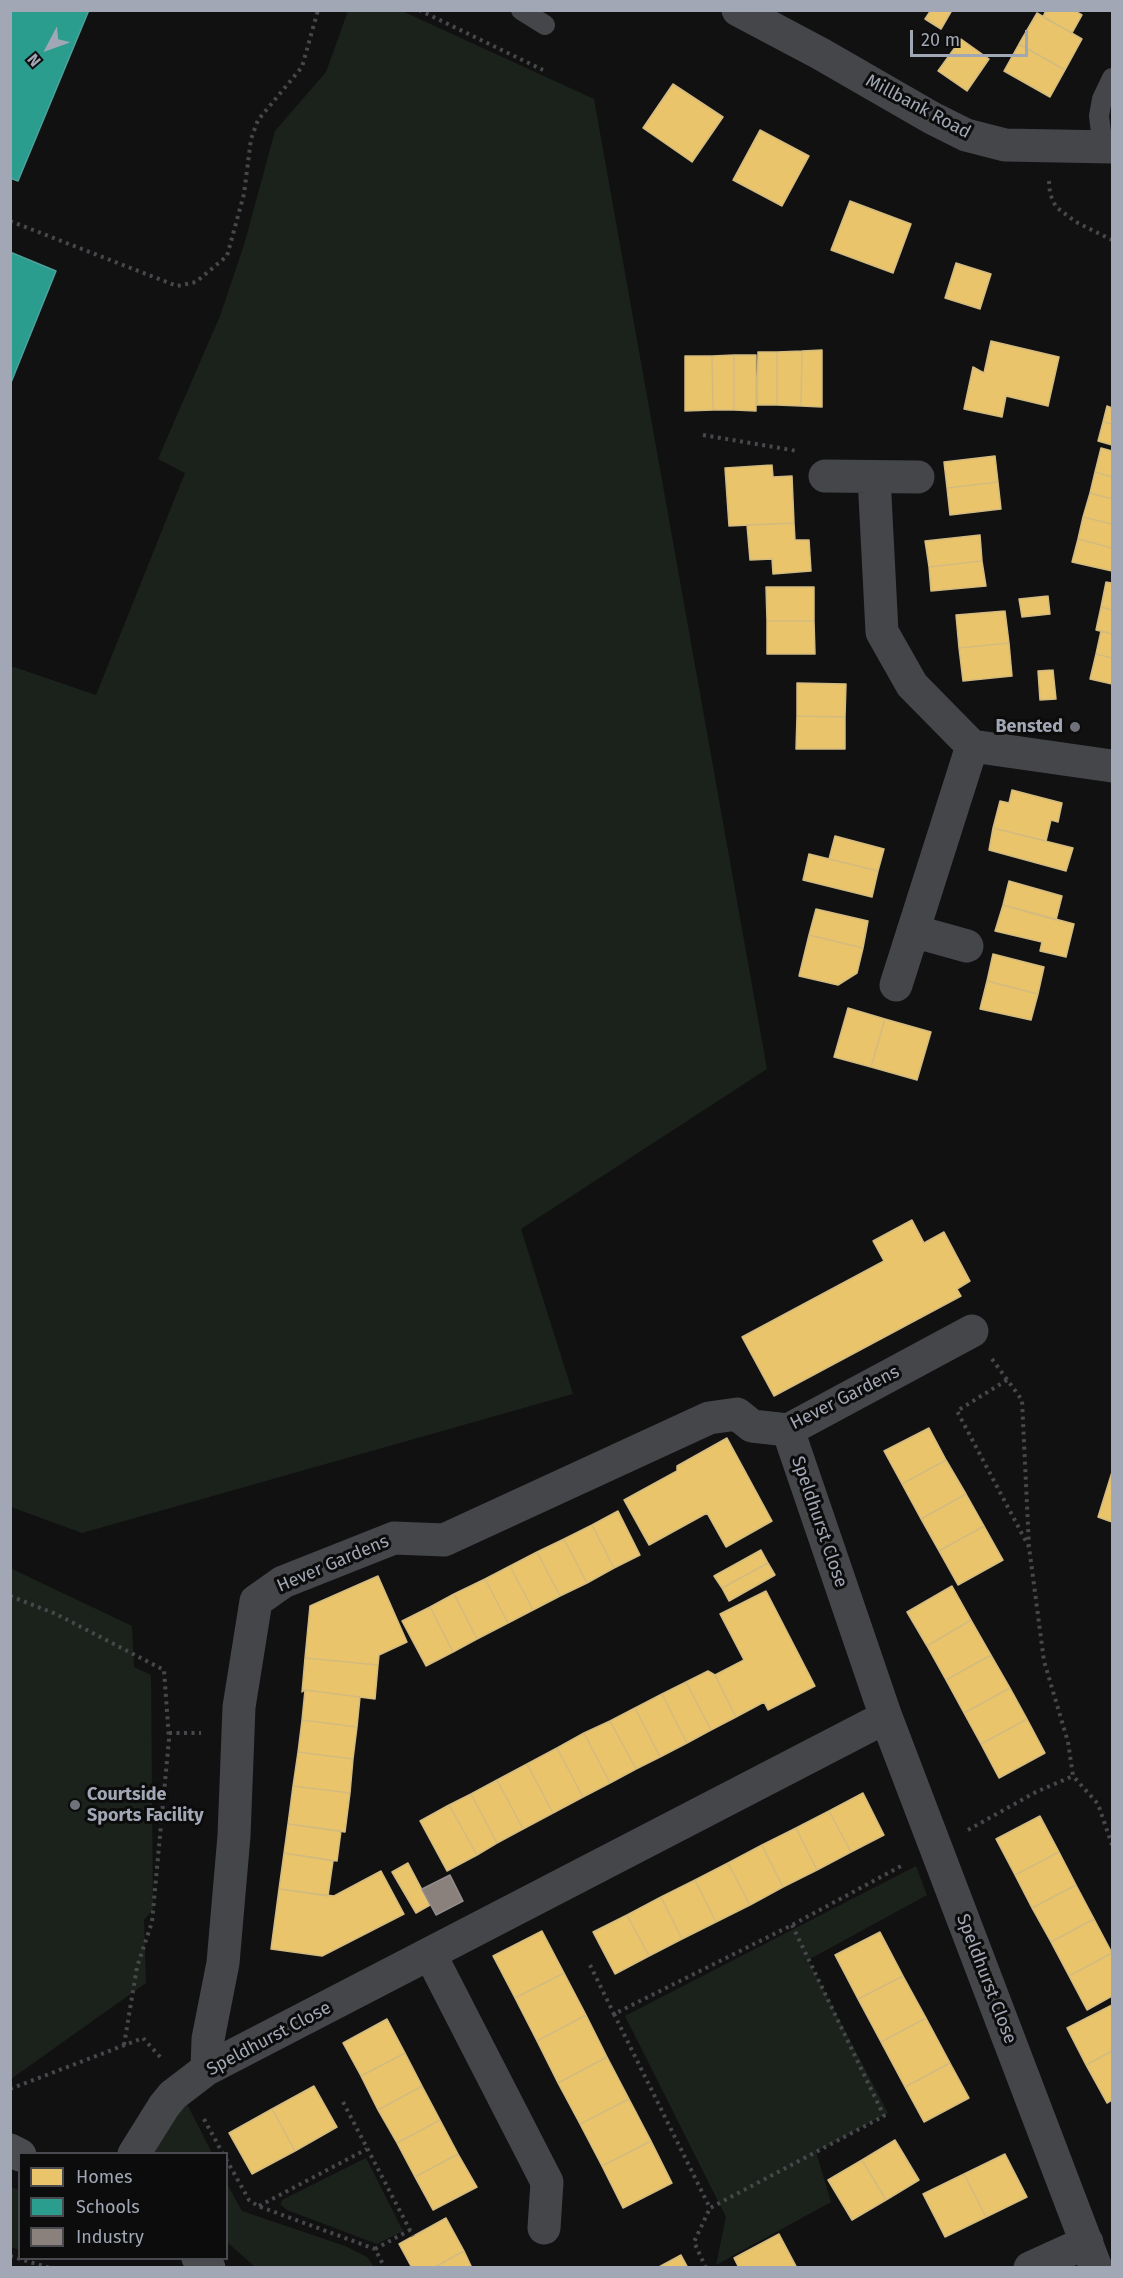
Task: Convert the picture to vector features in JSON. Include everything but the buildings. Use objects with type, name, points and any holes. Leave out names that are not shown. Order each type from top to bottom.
[{"type":"street","name":"Millbank Road","points":[[738,10],[966,135],[1005,146],[1108,148]]},
{"type":"street","points":[[825,476],[918,477]]},
{"type":"street","points":[[874,477],[882,632],[912,685],[972,746],[1113,766]]},
{"type":"street","points":[[897,985],[972,746]]},
{"type":"street","points":[[913,931],[967,945]]},
{"type":"street","name":"Hever Gardens","points":[[197,2078],[224,1963],[234,1836],[239,1707],[256,1601],[283,1582],[394,1538],[444,1540],[710,1418],[737,1414],[752,1426],[788,1430],[972,1331]]},
{"type":"street","name":"Speldhurst Close","points":[[788,1430],[886,1717],[1091,2255],[1030,2268]]},
{"type":"street","name":"Speldhurst Close","points":[[135,2152],[173,2095],[197,2078],[886,1717]]},
{"type":"street","points":[[430,1954],[547,2182],[544,2228]]},
{"type":"lane","points":[[521,10],[545,25]]},
{"type":"lane","points":[[1108,148],[1099,116],[1102,99],[1113,78]]},
{"type":"path","points":[[10,221],[177,286],[196,282],[226,256],[244,194],[251,139],[258,120],[302,67],[318,10]]},
{"type":"path","points":[[419,10],[543,70]]},
{"type":"path","points":[[1047,147],[1050,194],[1056,207],[1076,222],[1113,240]]},
{"type":"path","points":[[972,1331],[1022,1400],[1029,1547],[1044,1661],[1068,1742],[1073,1776],[1098,1804],[1113,1845]]},
{"type":"path","points":[[1007,1380],[957,1411],[1029,1547]]},
{"type":"path","points":[[10,1596],[57,1614],[164,1670],[169,1739],[152,1922],[137,1967],[124,2045]]},
{"type":"path","points":[[614,2014],[792,1925],[884,2116],[710,2208],[694,2242],[706,2268]]},
{"type":"path","points":[[590,1965],[710,2208]]},
{"type":"path","points":[[10,2089],[143,2038],[197,2078]]},
{"type":"path","points":[[343,2102],[413,2236]]},
{"type":"path","points":[[258,2206],[367,2149]]},
{"type":"path","points":[[228,2163],[249,2200],[258,2206],[375,2249],[385,2268]]},
{"type":"path","points":[[375,2249],[410,2230]]},
{"type":"path","points":[[23,2260],[50,2268]]},
{"type":"shaded area","points":[[348,11],[402,11],[594,99],[767,1069],[521,1229],[573,1394],[82,1533],[11,1507],[11,666],[96,695],[185,473],[158,459],[220,316],[244,245],[275,131],[326,72]]},
{"type":"shaded area","name":"Courtside Sports Facility","points":[[10,1568],[132,1626],[134,1667],[151,1675],[153,1909],[144,1920],[146,1983],[11,2079]]},
{"type":"shaded area","points":[[916,1866],[927,1895],[808,1960],[888,2113],[816,2152],[831,2202],[716,2265],[726,2217],[625,2016]]},
{"type":"shaded area","points":[[187,2104],[211,2152],[155,2152],[164,2128]]},
{"type":"shaded area","points":[[366,2158],[403,2231],[377,2244],[287,2210],[281,2205],[282,2200]]},
{"type":"shaded area","points":[[228,2186],[242,2211],[345,2246],[367,2257],[374,2267],[255,2267],[228,2243]]},
{"type":"shaded area","points":[[10,2187],[18,2190],[18,2250],[11,2247]]},
{"type":"place","name":"Bensted","points":[[1075,727]]},
{"type":"place","name":"Courtside Sports Facility","points":[[75,1805]]}]
